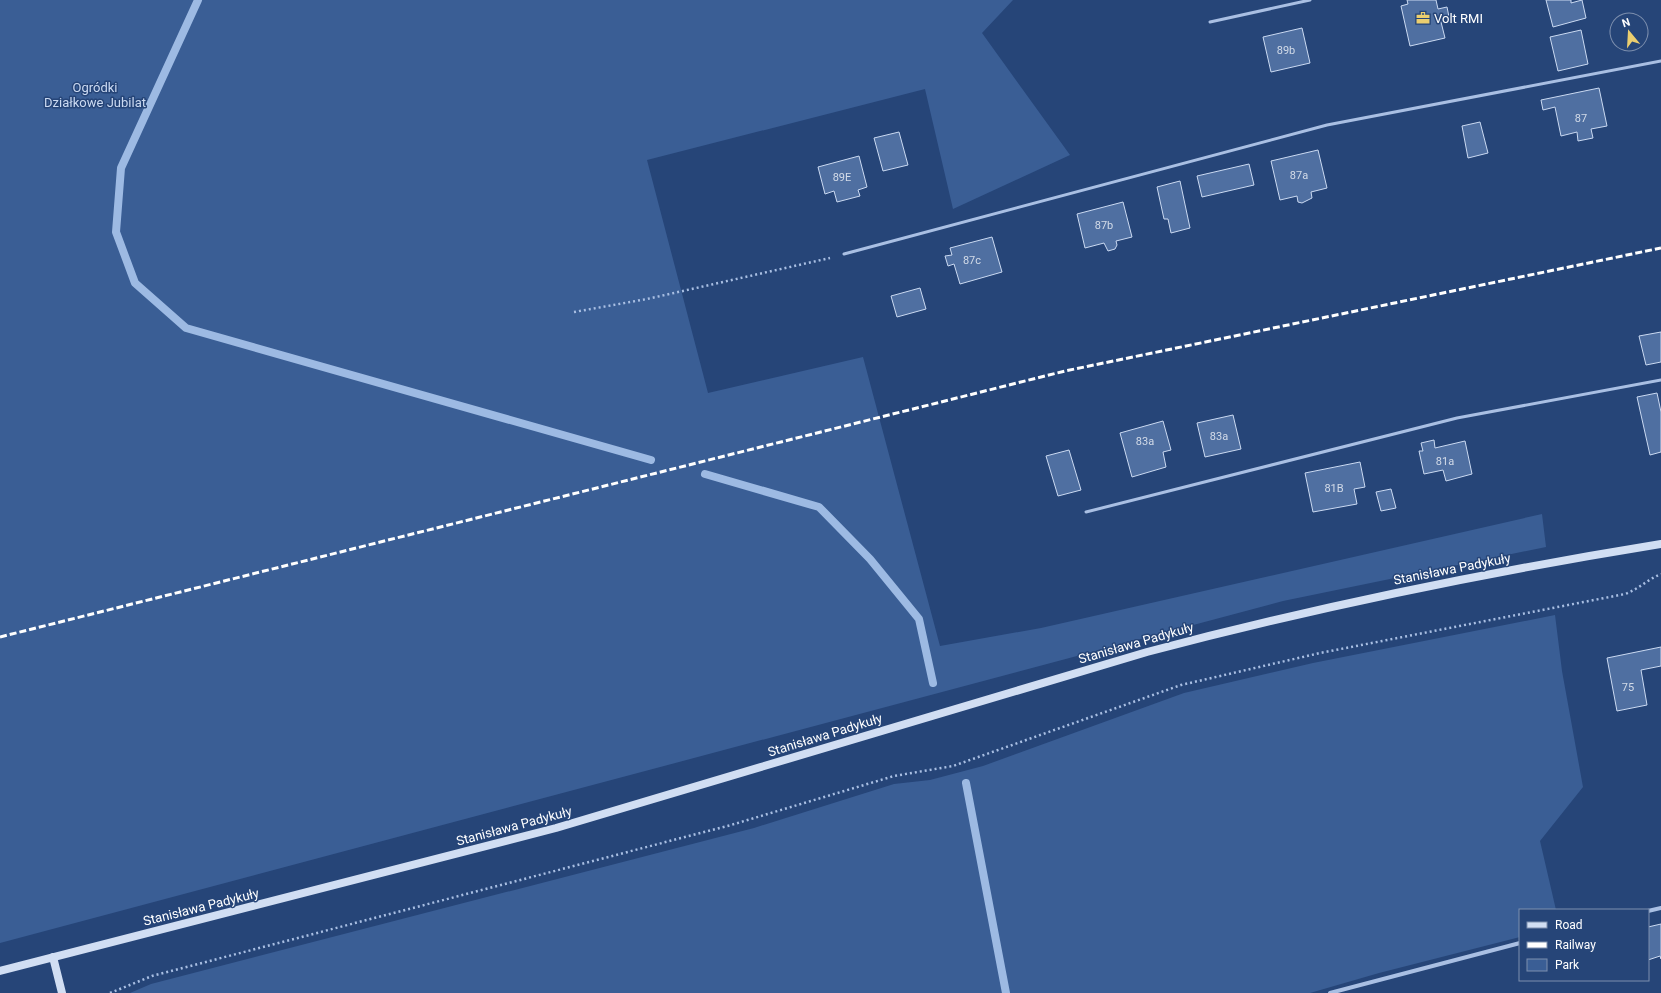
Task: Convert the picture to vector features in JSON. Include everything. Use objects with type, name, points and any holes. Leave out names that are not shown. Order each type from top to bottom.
[{"type":"street","name":"Stanisława Padykuły","points":[[0,971],[556,828],[1132,656],[1234,629],[1448,581],[1661,544]]},
{"type":"street","points":[[1649,911],[1661,908]]},
{"type":"street","points":[[1330,993],[1519,943]]},
{"type":"street","points":[[54,957],[62,993]]},
{"type":"lane","points":[[1210,22],[1310,0]]},
{"type":"lane","points":[[844,254],[1328,125],[1661,61]]},
{"type":"lane","points":[[1086,512],[1457,418],[1661,380]]},
{"type":"path","points":[[574,312],[647,299],[844,254]]},
{"type":"path","points":[[110,993],[152,976],[731,825],[894,776],[953,766],[1181,685],[1320,653],[1625,594],[1635,591],[1653,577],[1661,574]]},
{"type":"green space","name":"Ogródki Działkowe Jubilat","points":[[0,0],[1013,0],[982,33],[1070,155],[953,209],[925,89],[647,160],[708,393],[863,357],[940,646],[1041,628],[1542,514],[1546,547],[1283,601],[0,943]]},
{"type":"green space","points":[[1555,615],[1562,671],[1583,787],[1540,841],[1556,909],[1519,909],[1519,937],[1379,973],[1310,993],[130,993],[151,984],[754,828],[894,784],[930,780],[983,766],[1184,693],[1313,663]]},
{"type":"building","points":[[1407,0],[1436,0],[1438,9],[1447,7],[1449,17],[1440,18],[1445,38],[1410,46],[1401,6],[1408,4]]},
{"type":"building","points":[[1546,0],[1571,0],[1571,3],[1582,0],[1586,18],[1553,27]]},
{"type":"building","points":[[1302,28],[1310,63],[1271,72],[1263,37]]},
{"type":"building","points":[[1581,30],[1588,64],[1558,71],[1550,37]]},
{"type":"building","points":[[1599,88],[1607,126],[1591,129],[1593,138],[1578,141],[1577,132],[1561,136],[1555,107],[1543,110],[1541,100]]},
{"type":"building","points":[[1480,122],[1488,153],[1468,158],[1462,126]]},
{"type":"building","points":[[899,132],[908,165],[883,171],[874,138]]},
{"type":"building","points":[[1318,150],[1327,188],[1311,192],[1312,198],[1302,203],[1298,202],[1297,196],[1280,200],[1271,161]]},
{"type":"building","points":[[859,156],[867,187],[858,190],[860,196],[837,202],[834,191],[825,194],[818,167]]},
{"type":"building","points":[[1249,164],[1254,185],[1202,197],[1197,176]]},
{"type":"building","points":[[1180,181],[1190,228],[1171,233],[1168,219],[1164,219],[1157,187]]},
{"type":"building","points":[[1123,202],[1132,237],[1116,241],[1117,245],[1115,249],[1108,251],[1104,243],[1085,248],[1077,214]]},
{"type":"building","points":[[992,237],[1002,272],[960,284],[954,264],[948,266],[945,256],[952,255],[950,248]]},
{"type":"building","points":[[920,288],[926,309],[897,317],[891,296]]},
{"type":"building","points":[[1661,332],[1661,362],[1646,365],[1639,336]]},
{"type":"building","points":[[1657,393],[1661,412],[1661,452],[1650,455],[1637,397]]},
{"type":"building","points":[[1233,415],[1241,449],[1205,457],[1197,423]]},
{"type":"building","points":[[1163,421],[1171,450],[1163,452],[1166,467],[1132,477],[1120,433]]},
{"type":"building","points":[[1434,440],[1435,448],[1465,441],[1472,474],[1446,481],[1443,470],[1424,474],[1419,451],[1423,451],[1421,443]]},
{"type":"building","points":[[1069,450],[1081,490],[1058,496],[1046,456]]},
{"type":"building","points":[[1360,462],[1365,487],[1354,489],[1357,504],[1313,512],[1305,473]]},
{"type":"building","points":[[1391,489],[1396,508],[1381,511],[1376,492]]},
{"type":"building","points":[[1661,647],[1661,666],[1641,670],[1647,705],[1617,711],[1607,658]]},
{"type":"building","points":[[1661,924],[1661,959],[1660,956],[1649,960],[1649,927]]},
{"type":"waterway","points":[[198,0],[121,168],[116,232],[135,283],[186,328],[651,460]]},
{"type":"waterway","points":[[705,474],[819,507],[870,559],[919,619],[933,683]]},
{"type":"waterway","points":[[966,783],[1006,993]]},
{"type":"railway","points":[[0,637],[1065,371],[1661,248]]},
{"type":"place","name":"Volt RMI","points":[[1423,18]]}]
